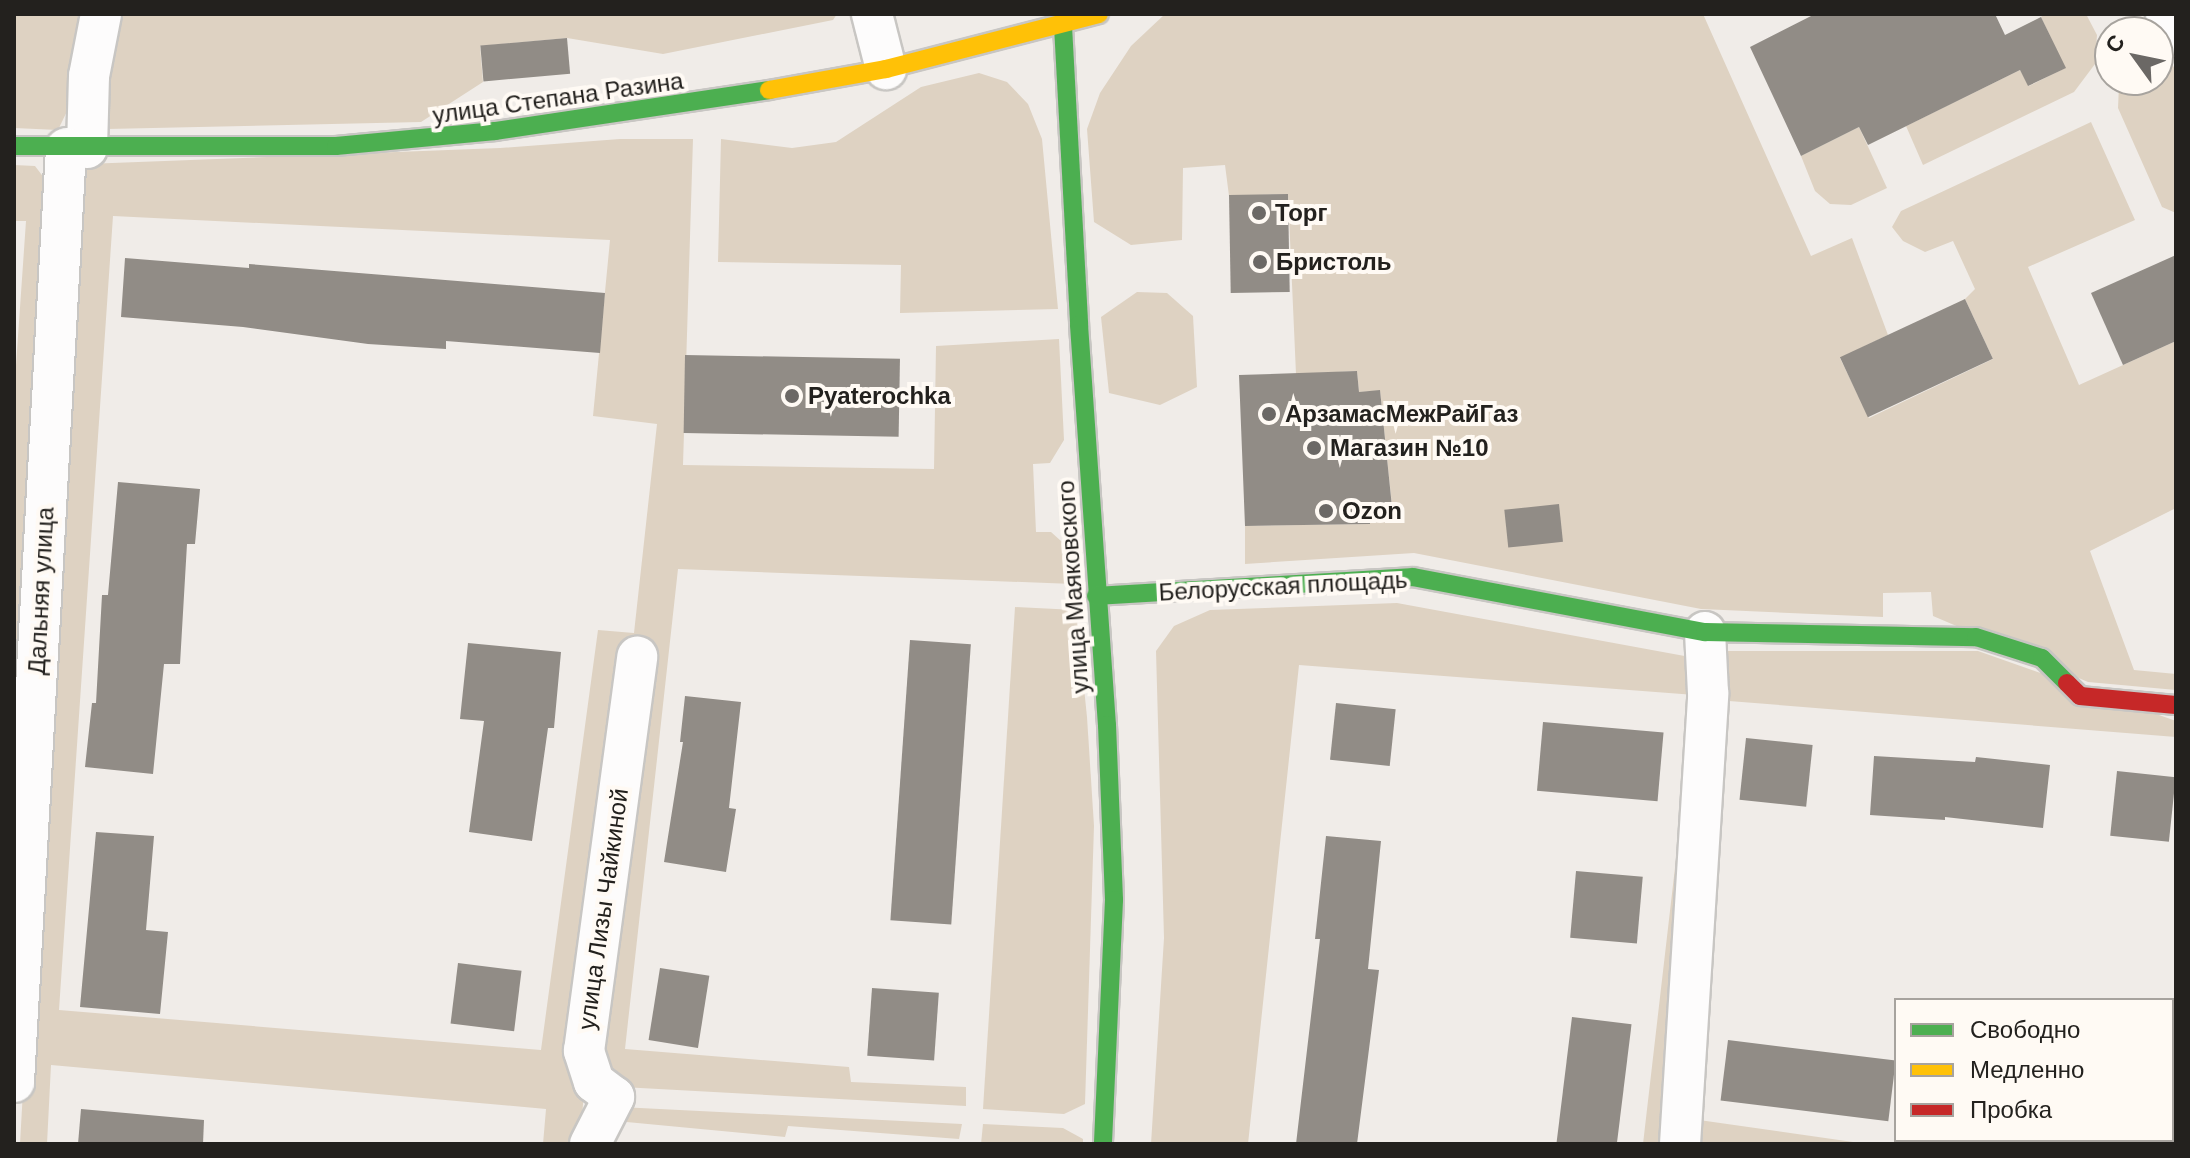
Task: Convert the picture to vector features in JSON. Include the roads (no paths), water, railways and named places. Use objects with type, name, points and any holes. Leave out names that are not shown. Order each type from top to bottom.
[{"type":"main road","name":"улица Степана Разина","points":[[14,146],[336,146],[416,141],[656,110],[886,69],[1063,26],[1099,14]]},
{"type":"main road","name":"улица Маяковского","points":[[1063,26],[1096,596],[1107,725],[1114,900],[1103,1144]]},
{"type":"main road","name":"Белорусская площадь","points":[[1096,596],[1413,577],[1705,632],[1976,637],[2042,658],[2080,696],[2176,705]]},
{"type":"street","name":"Дальняя улица","points":[[14,1082],[76,148],[101,14]]},
{"type":"street","points":[[872,14],[886,69]]},
{"type":"street","points":[[2166,14],[2176,36]]},
{"type":"street","points":[[1680,1144],[1708,693],[1705,632]]},
{"type":"street","name":"улица Лизы Чайкиной","points":[[590,1144],[614,1097],[594,1082],[584,1051],[637,657]]},
{"type":"place","name":"Торг","points":[[1259,213]]},
{"type":"place","name":"Бристоль","points":[[1260,262]]},
{"type":"place","name":"Pyaterochka","points":[[792,396]]},
{"type":"place","name":"АрзамасМежРайГаз","points":[[1269,414]]},
{"type":"place","name":"Магазин №10","points":[[1314,448]]},
{"type":"place","name":"Ozon","points":[[1326,511]]}]
